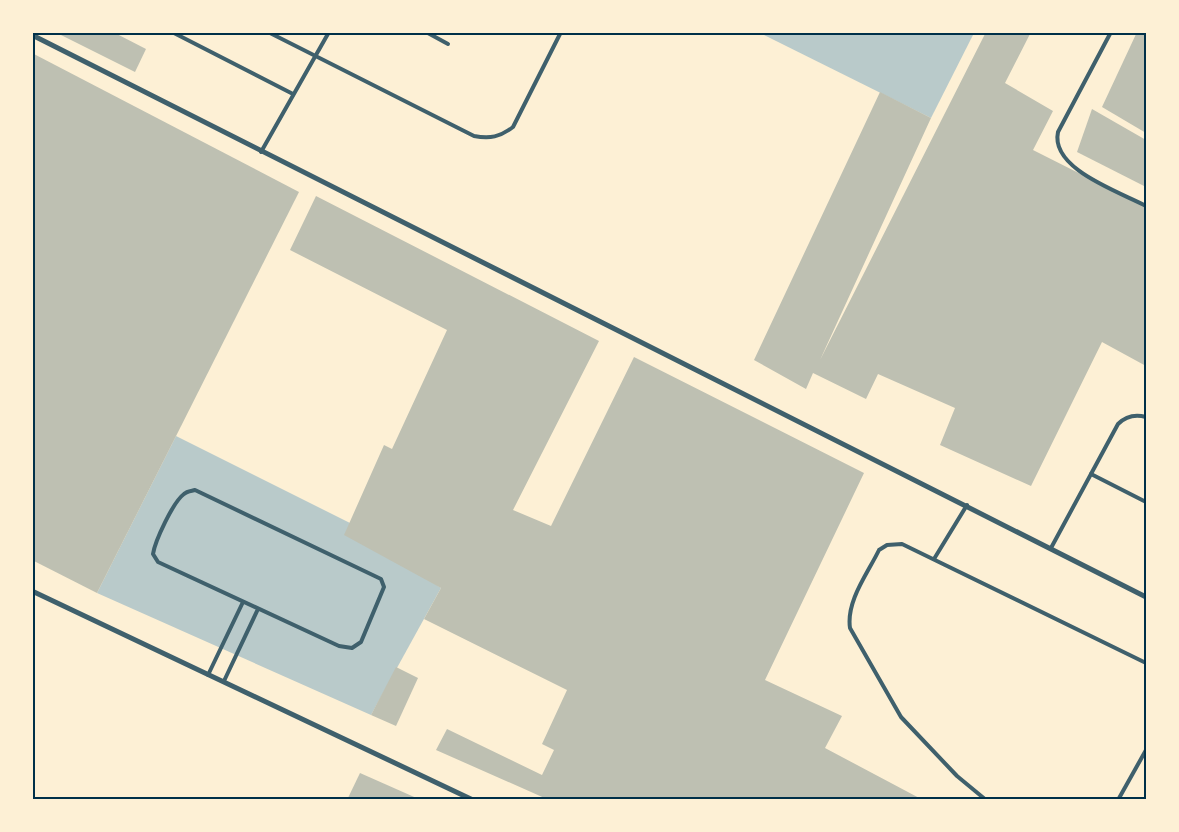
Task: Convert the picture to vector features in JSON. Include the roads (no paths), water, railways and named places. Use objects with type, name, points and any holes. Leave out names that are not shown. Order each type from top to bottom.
[{"type":"street","points":[[32,35],[261,152],[967,505],[1146,597]]},
{"type":"street","points":[[32,591],[473,800]]},
{"type":"lane","points":[[172,32],[294,94]]},
{"type":"lane","points":[[268,32],[474,136],[488,138],[502,135],[517,121],[561,32]]},
{"type":"lane","points":[[261,152],[329,32]]},
{"type":"lane","points":[[426,32],[448,44]]},
{"type":"lane","points":[[1111,32],[1058,132],[1056,142],[1062,156],[1084,174],[1146,206]]},
{"type":"lane","points":[[1051,548],[1118,424],[1123,418],[1132,416],[1146,417]]},
{"type":"lane","points":[[1091,474],[1146,502]]},
{"type":"lane","points":[[195,490],[363,570],[381,580],[384,588],[361,642],[352,648],[339,646],[258,609],[158,562],[153,554],[155,545],[185,492],[195,490]]},
{"type":"lane","points":[[934,559],[967,505]]},
{"type":"lane","points":[[986,800],[958,776],[901,717],[850,628],[849,618],[852,605],[880,550],[887,545],[902,544],[1146,663]]},
{"type":"lane","points":[[208,675],[243,602]]},
{"type":"lane","points":[[224,681],[258,609]]},
{"type":"lane","points":[[1118,800],[1146,750]]}]
